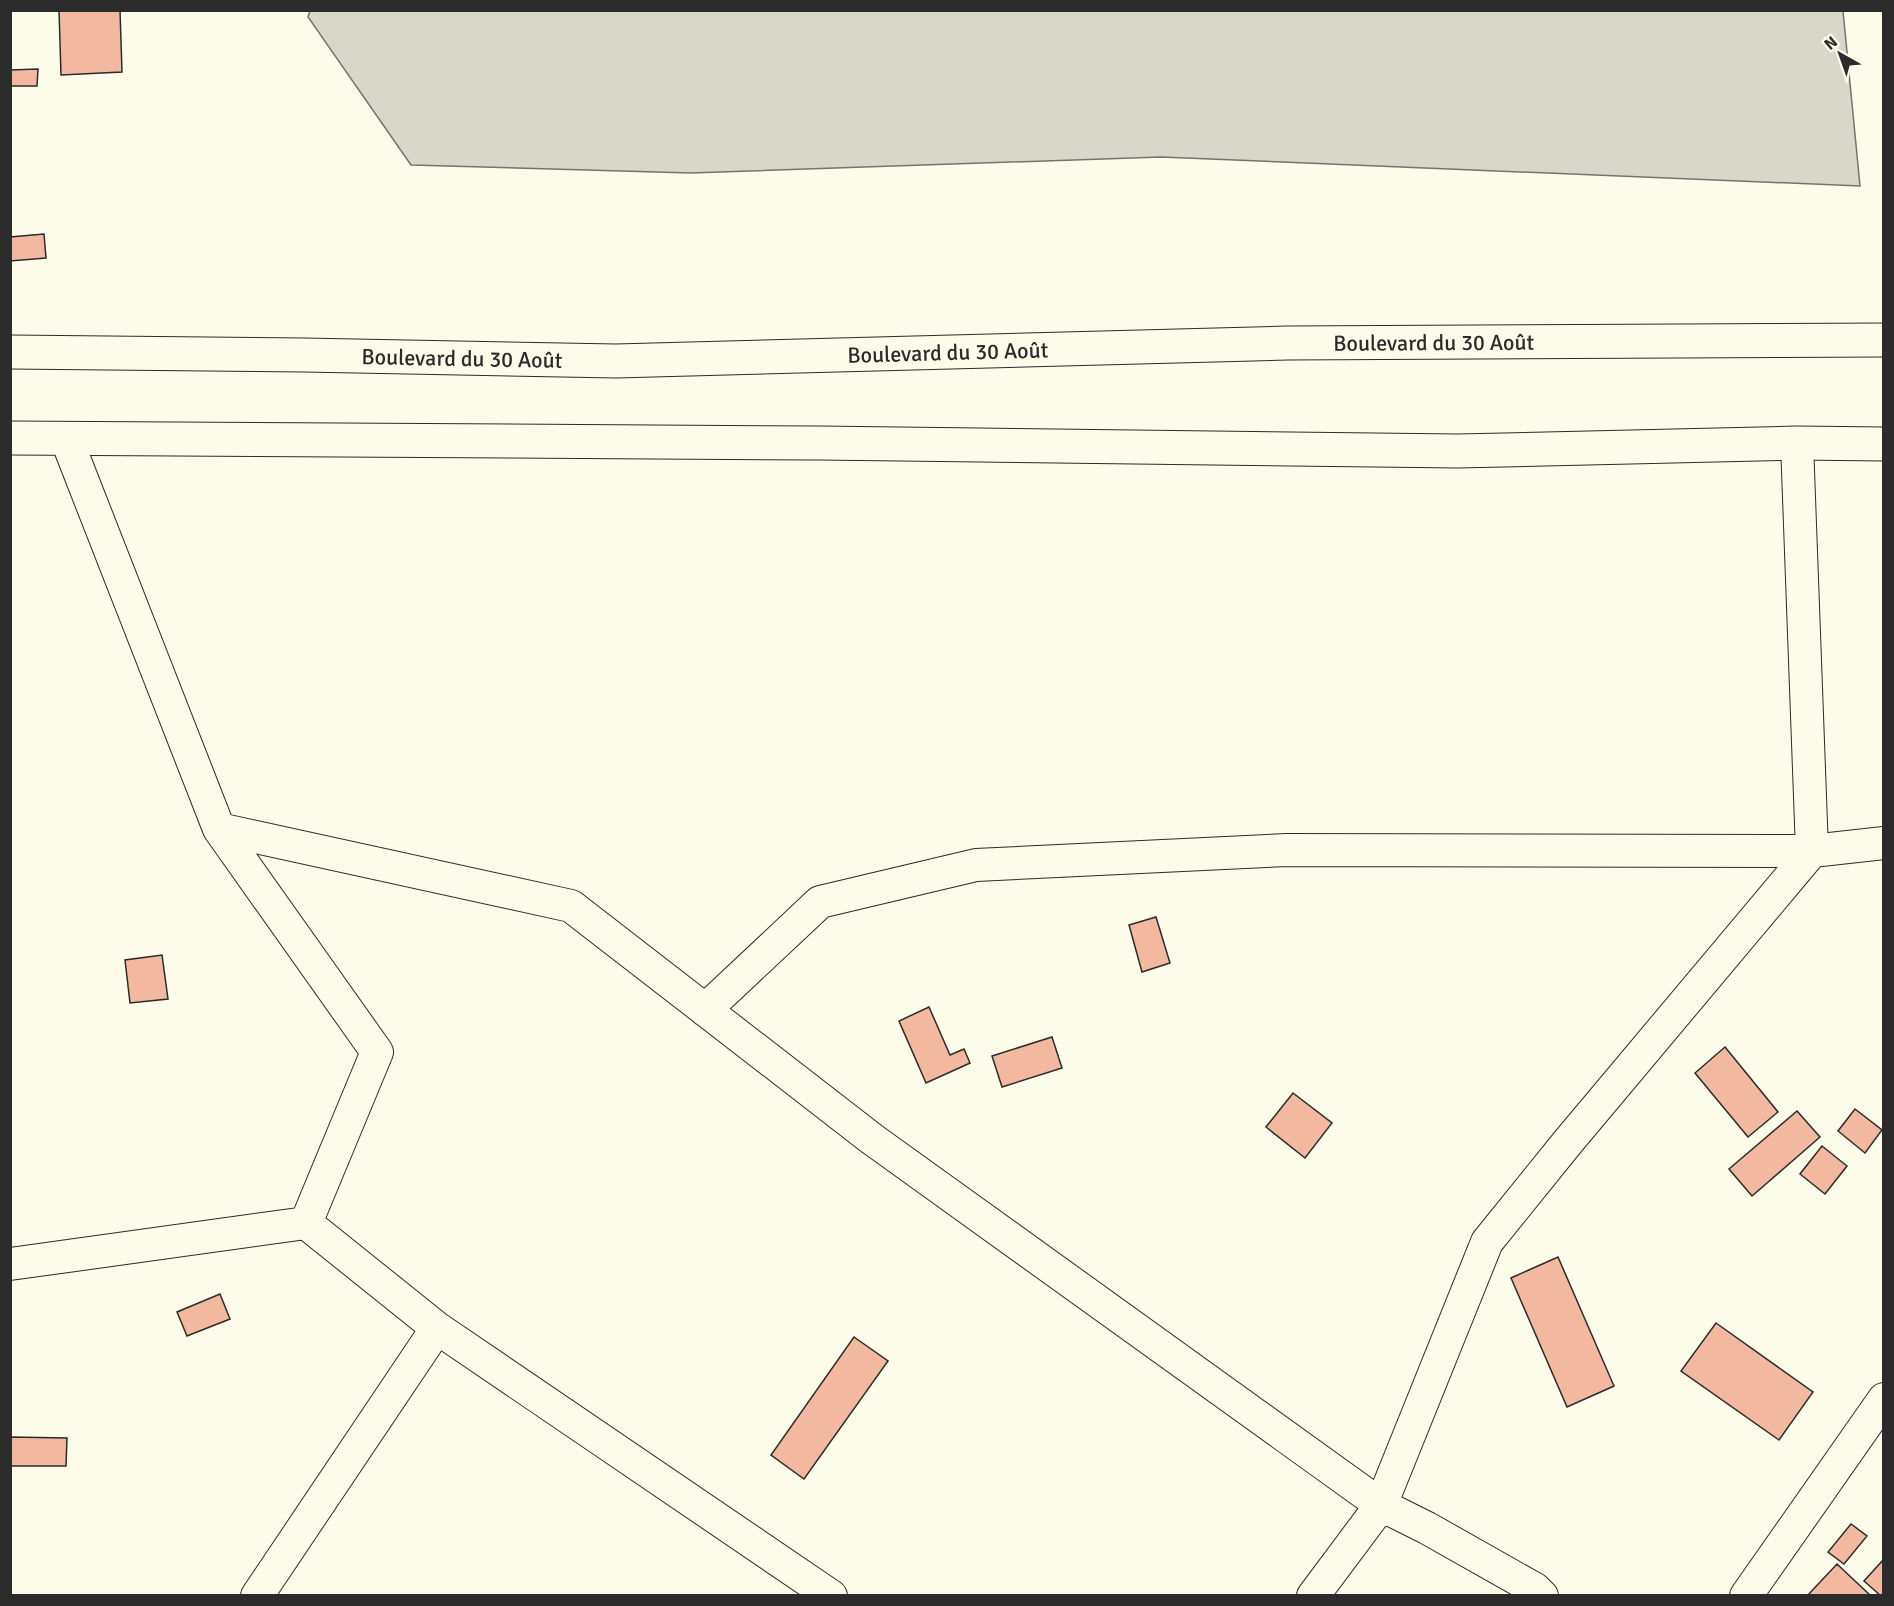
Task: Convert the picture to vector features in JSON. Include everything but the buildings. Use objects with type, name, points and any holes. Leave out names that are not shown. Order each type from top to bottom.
[{"type":"highway","name":"Boulevard du 30 Août","points":[[10,352],[616,361],[1287,343],[1884,340]]},
{"type":"highway","points":[[10,438],[808,442],[1458,451],[1797,443],[1884,444]]},
{"type":"street","points":[[66,438],[219,829],[377,1052],[306,1223]]},
{"type":"street","points":[[1313,1596],[1381,1505],[1487,1242],[1812,851],[1797,443]]},
{"type":"street","points":[[219,829],[571,906],[872,1139],[1381,1505],[1526,1583],[1542,1596]]},
{"type":"street","points":[[705,1010],[820,902],[976,865],[1287,850],[1812,851],[1884,843]]},
{"type":"street","points":[[10,1264],[306,1223],[437,1328],[831,1596]]},
{"type":"street","points":[[257,1596],[437,1328]]},
{"type":"street","points":[[1746,1596],[1884,1399]]},
{"type":"shaded area","points":[[310,11],[1843,11],[1860,186],[1161,157],[691,173],[411,165],[308,17]]}]
